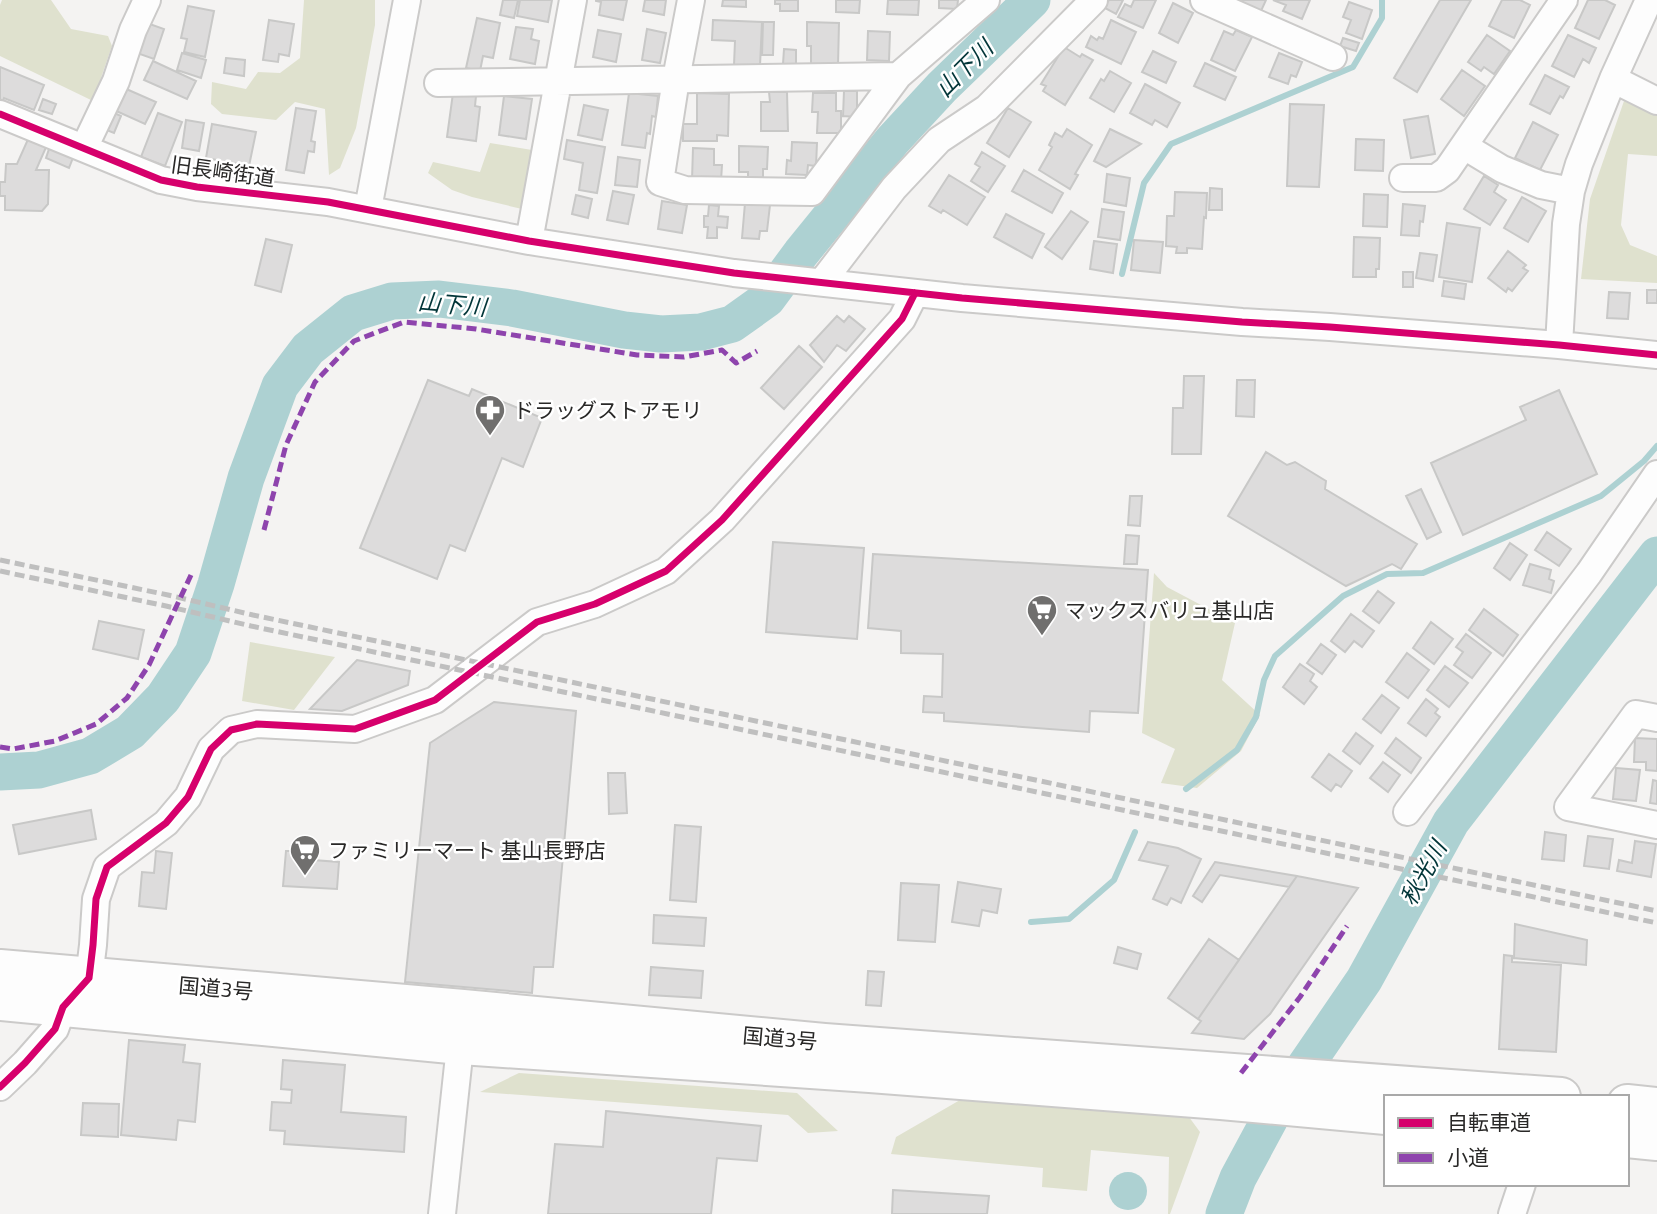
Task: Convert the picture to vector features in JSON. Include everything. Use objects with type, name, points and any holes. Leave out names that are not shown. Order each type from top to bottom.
[{"type":"highway","name":"国道3号","points":[[0,969],[89,978],[462,1027]]},
{"type":"highway","name":"国道3号","points":[[0,1000],[63,1007],[824,1043],[1244,1088],[1384,1097]]},
{"type":"highway","name":"国道3号","points":[[1357,1097],[1384,1114]]},
{"type":"highway","points":[[1629,1104],[1657,1107]]},
{"type":"highway","points":[[1629,1138],[1657,1141]]},
{"type":"street","points":[[84,148],[116,82],[133,30],[147,0]]},
{"type":"street","points":[[368,209],[407,0]]},
{"type":"street","points":[[528,241],[573,0]]},
{"type":"street","points":[[691,0],[660,181],[685,190],[812,192],[898,76],[986,0]]},
{"type":"street","points":[[815,282],[894,188],[939,140],[987,108],[1094,0]]},
{"type":"street","points":[[1204,0],[1332,57]]},
{"type":"street","points":[[1403,178],[1436,178],[1447,170],[1564,0]]},
{"type":"street","points":[[1559,345],[1566,224],[1578,164],[1649,0]]},
{"type":"street","points":[[438,83],[898,76]]},
{"type":"street","points":[[1613,79],[1657,101]]},
{"type":"street","name":"旧長崎街道","points":[[0,114],[161,180],[197,187],[328,202],[528,241],[734,273],[915,293],[1657,355]]},
{"type":"street","points":[[1464,146],[1502,169],[1541,185],[1571,191]]},
{"type":"street","points":[[0,1087],[55,1029],[63,1007],[89,978],[96,898],[107,867],[166,823],[188,797],[211,749],[231,730],[257,724],[355,729],[435,700],[537,622],[595,604],[666,571],[722,520],[902,319],[915,293]]},
{"type":"street","points":[[1406,812],[1589,573],[1657,474]]},
{"type":"street","points":[[1657,718],[1636,714],[1568,807],[1657,825]]},
{"type":"street","points":[[442,1214],[462,1027]]},
{"type":"street","points":[[1512,1214],[1521,1186]]},
{"type":"green space","points":[[2,0],[51,0],[71,29],[108,36],[112,46],[93,101],[0,56]]},
{"type":"green space","points":[[304,0],[375,0],[375,25],[356,128],[340,168],[329,175],[325,109],[295,102],[276,120],[222,114],[211,104],[212,82],[246,89],[258,72],[280,73],[300,58]]},
{"type":"green space","points":[[1624,101],[1657,116],[1657,156],[1628,154],[1621,225],[1630,245],[1657,256],[1657,283],[1581,279],[1590,199]]},
{"type":"green space","points":[[490,143],[532,150],[522,209],[452,190],[428,173],[433,162],[480,172]]},
{"type":"green space","points":[[1154,573],[1167,587],[1235,623],[1222,680],[1260,715],[1241,751],[1197,788],[1161,783],[1175,749],[1142,733]]},
{"type":"green space","points":[[250,642],[335,657],[294,710],[242,701]]},
{"type":"green space","points":[[519,1073],[797,1093],[838,1131],[808,1133],[788,1115],[480,1092]]},
{"type":"green space","points":[[960,1100],[1189,1117],[1200,1132],[1170,1214],[1169,1157],[1091,1150],[1087,1191],[1042,1187],[1043,1168],[891,1154],[896,1137]]},
{"type":"water","points":[[1128,1172],[1142,1177],[1147,1191],[1142,1205],[1128,1210],[1114,1205],[1109,1191],[1114,1177]]},
{"type":"building","points":[[503,0],[518,0],[514,18],[500,15]]},
{"type":"building","points":[[520,0],[552,0],[548,22],[517,16]]},
{"type":"building","points":[[596,0],[627,0],[623,20],[599,15],[601,2]]},
{"type":"building","points":[[645,0],[666,0],[664,15],[643,11]]},
{"type":"building","points":[[723,0],[746,0],[746,7],[722,6]]},
{"type":"building","points":[[775,0],[798,0],[798,11],[780,11],[780,4],[775,4]]},
{"type":"building","points":[[836,0],[860,0],[859,13],[836,12]]},
{"type":"building","points":[[888,0],[919,0],[918,15],[887,14]]},
{"type":"building","points":[[939,0],[958,0],[957,9],[939,8]]},
{"type":"building","points":[[1109,0],[1123,0],[1116,14],[1103,7]]},
{"type":"building","points":[[1134,0],[1156,0],[1143,28],[1118,17],[1125,4],[1131,7]]},
{"type":"building","points":[[1234,0],[1266,0],[1261,11]]},
{"type":"building","points":[[1273,0],[1310,0],[1302,19],[1283,11],[1286,5]]},
{"type":"building","points":[[1440,0],[1471,0],[1417,92],[1394,78]]},
{"type":"building","points":[[1502,0],[1520,0],[1530,5],[1514,38],[1489,26]]},
{"type":"building","points":[[1588,0],[1605,0],[1615,5],[1599,39],[1575,28]]},
{"type":"building","points":[[1349,2],[1372,10],[1362,39],[1346,33],[1351,20],[1343,17]]},
{"type":"building","points":[[1173,3],[1193,13],[1178,43],[1159,33]]},
{"type":"building","points":[[188,6],[214,11],[205,57],[184,52],[187,39],[181,38]]},
{"type":"building","points":[[477,18],[500,23],[493,58],[483,56],[480,71],[466,68]]},
{"type":"building","points":[[269,20],[294,24],[289,56],[279,54],[278,62],[263,60]]},
{"type":"building","points":[[713,20],[762,22],[760,66],[734,65],[735,41],[712,40]]},
{"type":"building","points":[[1111,20],[1136,32],[1121,64],[1086,47],[1091,36],[1097,40],[1099,37],[1103,39]]},
{"type":"building","points":[[144,22],[164,29],[154,59],[134,52]]},
{"type":"building","points":[[763,22],[774,22],[773,55],[762,55]]},
{"type":"building","points":[[807,22],[839,23],[838,65],[811,64],[811,46],[807,46]]},
{"type":"building","points":[[516,27],[533,29],[531,39],[539,41],[535,64],[510,59]]},
{"type":"building","points":[[647,29],[666,33],[660,63],[642,60]]},
{"type":"building","points":[[598,30],[621,34],[616,62],[593,57]]},
{"type":"building","points":[[1236,30],[1252,37],[1235,71],[1211,60],[1224,31],[1233,35]]},
{"type":"building","points":[[868,31],[890,32],[889,61],[867,60]]},
{"type":"building","points":[[1487,35],[1510,51],[1494,74],[1484,67],[1481,71],[1468,62]]},
{"type":"building","points":[[1568,35],[1596,48],[1589,63],[1583,59],[1574,77],[1552,66]]},
{"type":"building","points":[[1343,38],[1359,43],[1356,51],[1340,46]]},
{"type":"building","points":[[1064,47],[1080,57],[1082,54],[1093,60],[1065,105],[1043,91],[1046,86],[1041,84]]},
{"type":"building","points":[[784,49],[796,50],[796,65],[783,64]]},
{"type":"building","points":[[1153,51],[1176,62],[1166,83],[1142,72]]},
{"type":"building","points":[[182,53],[206,60],[201,78],[177,70]]},
{"type":"building","points":[[1279,53],[1302,62],[1296,77],[1291,75],[1288,84],[1269,77]]},
{"type":"building","points":[[226,58],[245,60],[244,76],[224,73]]},
{"type":"building","points":[[153,61],[196,81],[187,99],[144,80]]},
{"type":"building","points":[[1205,63],[1236,77],[1225,100],[1194,86]]},
{"type":"building","points":[[0,67],[44,85],[34,110],[4,98],[3,101],[0,99]]},
{"type":"building","points":[[1462,70],[1485,86],[1464,116],[1441,99]]},
{"type":"building","points":[[1110,71],[1131,83],[1114,112],[1090,98],[1101,79],[1104,81]]},
{"type":"building","points":[[1545,75],[1569,87],[1563,98],[1560,96],[1550,114],[1530,104]]},
{"type":"building","points":[[1145,84],[1180,103],[1167,127],[1155,120],[1152,125],[1130,113]]},
{"type":"building","points":[[124,88],[156,102],[145,124],[114,110]]},
{"type":"building","points":[[844,91],[857,91],[857,117],[843,116]]},
{"type":"building","points":[[769,92],[787,92],[788,131],[761,131],[761,102],[770,102]]},
{"type":"building","points":[[453,93],[476,96],[475,106],[480,107],[476,141],[447,137]]},
{"type":"building","points":[[629,93],[658,96],[656,117],[652,116],[645,148],[622,145]]},
{"type":"building","points":[[697,93],[729,94],[728,136],[717,135],[717,141],[683,141],[683,124],[697,124]]},
{"type":"building","points":[[813,93],[836,93],[836,111],[841,111],[841,133],[817,133],[818,112],[812,112]]},
{"type":"building","points":[[504,96],[532,99],[526,139],[499,135]]},
{"type":"building","points":[[43,99],[56,104],[52,114],[39,110]]},
{"type":"building","points":[[1290,104],[1324,105],[1319,187],[1287,186]]},
{"type":"building","points":[[584,105],[608,110],[602,140],[578,135]]},
{"type":"building","points":[[296,108],[316,111],[311,141],[315,142],[314,152],[308,151],[304,173],[286,170]]},
{"type":"building","points":[[1008,108],[1031,122],[1009,157],[987,143]]},
{"type":"building","points":[[112,112],[121,116],[114,133],[104,129]]},
{"type":"building","points":[[158,113],[182,122],[165,166],[141,157]]},
{"type":"building","points":[[1428,116],[1435,154],[1411,158],[1404,120]]},
{"type":"building","points":[[186,120],[204,123],[199,151],[182,148]]},
{"type":"building","points":[[1533,122],[1558,135],[1540,170],[1515,158]]},
{"type":"building","points":[[212,124],[256,132],[249,166],[206,158]]},
{"type":"building","points":[[1067,129],[1092,145],[1075,174],[1078,175],[1070,189],[1039,170],[1052,147],[1049,145],[1055,133],[1062,137]]},
{"type":"building","points":[[1110,129],[1141,144],[1106,167],[1094,161]]},
{"type":"building","points":[[29,137],[47,145],[36,170],[49,170],[48,204],[42,211],[5,210],[5,196],[0,196],[0,182],[5,182],[6,164],[17,164]]},
{"type":"building","points":[[1356,139],[1384,140],[1383,171],[1355,170]]},
{"type":"building","points":[[567,140],[605,147],[597,193],[579,190],[583,163],[564,159]]},
{"type":"building","points":[[792,142],[817,143],[816,166],[808,165],[807,175],[786,174],[787,160],[791,161]]},
{"type":"building","points":[[50,146],[74,155],[69,168],[46,158]]},
{"type":"building","points":[[739,146],[768,147],[767,169],[763,169],[763,178],[748,177],[748,172],[739,172]]},
{"type":"building","points":[[693,148],[714,149],[714,165],[722,165],[721,181],[692,180]]},
{"type":"building","points":[[982,152],[1005,166],[988,192],[971,181],[980,167],[975,164]]},
{"type":"building","points":[[618,157],[640,160],[637,187],[615,185]]},
{"type":"building","points":[[1024,170],[1063,193],[1052,213],[1012,191]]},
{"type":"building","points":[[1107,174],[1130,178],[1126,206],[1104,202]]},
{"type":"building","points":[[949,175],[985,197],[967,225],[943,210],[941,213],[929,206]]},
{"type":"building","points":[[1484,176],[1498,185],[1494,192],[1506,200],[1490,225],[1464,209]]},
{"type":"building","points":[[1210,188],[1222,189],[1222,210],[1209,210]]},
{"type":"building","points":[[613,191],[634,195],[628,224],[607,220]]},
{"type":"building","points":[[1175,192],[1207,193],[1202,249],[1187,248],[1187,253],[1176,253],[1177,247],[1166,246],[1167,216],[1174,216]]},
{"type":"building","points":[[1364,194],[1388,195],[1387,227],[1363,226]]},
{"type":"building","points":[[576,195],[592,199],[588,218],[572,214]]},
{"type":"building","points":[[1522,197],[1546,211],[1528,242],[1504,228]]},
{"type":"building","points":[[662,201],[687,205],[682,233],[658,229]]},
{"type":"building","points":[[745,203],[770,205],[767,231],[760,231],[759,239],[742,238]]},
{"type":"building","points":[[1403,204],[1425,206],[1419,236],[1401,235]]},
{"type":"building","points":[[709,205],[719,206],[718,216],[728,217],[727,228],[717,227],[717,238],[707,238],[708,227],[704,227],[704,216],[708,216]]},
{"type":"building","points":[[1102,209],[1124,212],[1120,240],[1098,237]]},
{"type":"building","points":[[1071,211],[1088,222],[1062,259],[1045,247]]},
{"type":"building","points":[[1006,214],[1044,234],[1032,258],[994,237]]},
{"type":"building","points":[[1447,223],[1480,228],[1472,282],[1439,277]]},
{"type":"building","points":[[1354,237],[1380,238],[1379,269],[1376,269],[1376,277],[1353,277]]},
{"type":"building","points":[[266,239],[292,245],[281,292],[255,285]]},
{"type":"building","points":[[1134,240],[1163,242],[1160,273],[1131,270]]},
{"type":"building","points":[[1094,241],[1117,244],[1113,273],[1090,269]]},
{"type":"building","points":[[1508,251],[1526,265],[1523,268],[1528,271],[1512,291],[1508,288],[1506,292],[1488,278]]},
{"type":"building","points":[[1420,253],[1437,255],[1433,281],[1416,278]]},
{"type":"building","points":[[1403,272],[1413,272],[1413,287],[1403,287]]},
{"type":"building","points":[[1444,281],[1466,284],[1464,299],[1442,296]]},
{"type":"building","points":[[1647,290],[1657,290],[1657,303],[1647,303]]},
{"type":"building","points":[[1609,292],[1630,293],[1628,319],[1607,318]]},
{"type":"building","points":[[837,316],[844,322],[849,316],[865,329],[846,351],[837,345],[824,362],[810,345]]},
{"type":"building","points":[[799,346],[822,367],[784,409],[761,388]]},
{"type":"building","points":[[1184,376],[1204,376],[1201,454],[1172,454],[1173,408],[1183,408]]},
{"type":"building","points":[[428,380],[469,396],[472,389],[542,418],[523,467],[502,458],[465,551],[450,545],[437,579],[360,548]]},
{"type":"building","points":[[1237,380],[1255,380],[1254,417],[1236,416]]},
{"type":"building","points":[[1559,390],[1597,474],[1463,535],[1431,463],[1526,420],[1520,407]]},
{"type":"building","points":[[1266,452],[1287,465],[1295,462],[1326,481],[1325,489],[1417,544],[1401,569],[1392,564],[1346,586],[1228,516]]},
{"type":"building","points":[[1421,489],[1441,532],[1427,539],[1406,496]]},
{"type":"building","points":[[1130,496],[1142,496],[1140,526],[1128,525]]},
{"type":"building","points":[[1547,532],[1571,549],[1559,566],[1535,550]]},
{"type":"building","points":[[1126,535],[1139,536],[1137,564],[1124,564]]},
{"type":"building","points":[[773,542],[864,548],[857,639],[766,632]]},
{"type":"building","points":[[1510,543],[1527,555],[1510,580],[1494,568]]},
{"type":"building","points":[[873,554],[1148,570],[1138,713],[1090,711],[1089,732],[944,721],[944,713],[923,712],[924,696],[942,697],[943,654],[901,653],[901,631],[868,628]]},
{"type":"building","points":[[1530,564],[1551,570],[1549,579],[1554,581],[1551,593],[1523,585]]},
{"type":"building","points":[[1378,591],[1394,603],[1379,623],[1363,611]]},
{"type":"building","points":[[1484,609],[1518,635],[1503,656],[1469,630]]},
{"type":"building","points":[[1351,614],[1374,631],[1362,647],[1354,641],[1345,652],[1331,641]]},
{"type":"building","points":[[99,621],[144,630],[138,659],[93,649]]},
{"type":"building","points":[[1431,622],[1453,639],[1434,664],[1413,648]]},
{"type":"building","points":[[1466,634],[1491,653],[1472,678],[1454,665],[1463,652],[1456,647]]},
{"type":"building","points":[[1321,644],[1336,655],[1322,674],[1307,663]]},
{"type":"building","points":[[1407,653],[1429,670],[1408,698],[1386,682]]},
{"type":"building","points":[[357,660],[410,671],[408,685],[342,711],[310,709]]},
{"type":"building","points":[[1300,664],[1314,674],[1310,681],[1317,687],[1304,704],[1283,687]]},
{"type":"building","points":[[1445,666],[1468,683],[1449,707],[1427,690]]},
{"type":"building","points":[[1382,695],[1399,708],[1381,733],[1363,719]]},
{"type":"building","points":[[1426,699],[1438,709],[1435,713],[1440,717],[1426,736],[1408,723]]},
{"type":"building","points":[[494,702],[576,711],[553,967],[534,967],[532,993],[405,982],[430,743]]},
{"type":"building","points":[[1356,733],[1373,746],[1360,764],[1343,751]]},
{"type":"building","points":[[1396,738],[1421,758],[1411,773],[1385,753]]},
{"type":"building","points":[[1635,738],[1657,739],[1657,771],[1646,770],[1646,762],[1634,762]]},
{"type":"building","points":[[1329,754],[1352,771],[1341,787],[1336,784],[1331,791],[1312,777]]},
{"type":"building","points":[[1383,762],[1400,775],[1388,792],[1370,778]]},
{"type":"building","points":[[1616,768],[1640,770],[1636,801],[1613,799]]},
{"type":"building","points":[[608,773],[625,773],[627,813],[609,814]]},
{"type":"building","points":[[1653,780],[1657,781],[1657,804],[1650,803]]},
{"type":"building","points":[[91,810],[96,839],[19,854],[13,825]]},
{"type":"building","points":[[675,825],[701,827],[696,902],[670,900]]},
{"type":"building","points":[[1545,832],[1566,835],[1564,861],[1542,859]]},
{"type":"building","points":[[1588,836],[1613,839],[1609,869],[1584,866]]},
{"type":"building","points":[[1635,841],[1656,844],[1651,877],[1617,871],[1619,860],[1632,863]]},
{"type":"building","points":[[1148,842],[1178,848],[1201,859],[1181,903],[1171,898],[1167,905],[1153,899],[1168,866],[1139,860]]},
{"type":"building","points":[[156,851],[172,853],[166,909],[139,906],[142,872],[154,873]]},
{"type":"building","points":[[286,851],[300,851],[300,859],[339,862],[337,889],[283,886]]},
{"type":"building","points":[[1215,862],[1297,876],[1289,887],[1220,875],[1202,902],[1193,896]]},
{"type":"building","points":[[1297,876],[1358,888],[1270,1014],[1244,1039],[1192,1033],[1201,1021],[1198,1019]]},
{"type":"building","points":[[958,882],[1001,889],[997,913],[982,910],[979,926],[952,922]]},
{"type":"building","points":[[901,883],[939,885],[935,942],[898,940]]},
{"type":"building","points":[[654,915],[706,918],[704,946],[653,943]]},
{"type":"building","points":[[1515,924],[1587,940],[1586,965],[1514,958]]},
{"type":"building","points":[[1209,939],[1239,960],[1198,1019],[1168,998]]},
{"type":"building","points":[[1118,947],[1141,954],[1137,969],[1114,963]]},
{"type":"building","points":[[1504,955],[1512,956],[1512,962],[1561,965],[1556,1052],[1499,1049]]},
{"type":"building","points":[[651,967],[703,971],[701,998],[649,995]]},
{"type":"building","points":[[868,971],[884,972],[881,1006],[866,1005]]},
{"type":"building","points":[[129,1040],[185,1045],[183,1062],[200,1064],[195,1122],[178,1120],[176,1140],[121,1135]]},
{"type":"building","points":[[283,1060],[345,1065],[341,1112],[406,1117],[404,1152],[284,1144],[285,1131],[270,1130],[272,1102],[291,1103],[292,1090],[281,1089]]},
{"type":"building","points":[[83,1103],[119,1104],[118,1137],[81,1135]]},
{"type":"building","points":[[606,1111],[761,1126],[757,1161],[717,1158],[711,1214],[548,1214],[555,1144],[603,1147]]},
{"type":"building","points":[[893,1190],[989,1196],[987,1214],[892,1214]]},
{"type":"waterway","name":"山下川","points":[[0,772],[39,770],[90,756],[130,732],[163,698],[193,653],[246,478],[280,386],[308,349],[353,313],[392,301],[439,299],[512,308],[624,330],[661,334],[701,332],[732,324],[767,299],[892,141],[942,87],[1032,0]]},
{"type":"waterway","points":[[1122,274],[1144,183],[1171,144],[1353,67],[1382,18],[1382,0]]},
{"type":"waterway","points":[[1186,789],[1237,750],[1256,717],[1264,680],[1275,656],[1343,596],[1387,574],[1423,573],[1601,496],[1644,461],[1657,446]]},
{"type":"waterway","name":"秋光川","points":[[1224,1214],[1238,1178],[1273,1113],[1364,980],[1451,822],[1657,555]]},
{"type":"waterway","points":[[1031,922],[1069,919],[1114,880],[1135,832]]},
{"type":"railway","points":[[0,560],[1657,911]]},
{"type":"railway","points":[[0,571],[1657,923]]},
{"type":"marked path","points":[[264,530],[286,445],[315,382],[354,341],[404,322],[476,329],[637,355],[684,357],[722,350],[736,363],[757,351]]},
{"type":"marked path","points":[[0,747],[13,749],[55,741],[96,724],[127,698],[149,665],[191,575]]},
{"type":"marked path","points":[[1241,1073],[1300,997],[1347,926]]},
{"type":"cycle path","points":[[0,114],[161,180],[197,187],[328,202],[529,241],[734,273],[962,298],[1657,355]]},
{"type":"cycle path","points":[[0,1087],[55,1029],[63,1007],[89,978],[96,899],[107,867],[166,823],[188,797],[211,749],[231,730],[257,724],[355,729],[435,700],[537,622],[595,604],[666,571],[722,520],[902,319],[915,293]]},
{"type":"place","name":"ドラッグストアモリ","points":[[490,437]]},
{"type":"place","name":"マックスバリュ基山店","points":[[1042,637]]},
{"type":"place","name":"ファミリーマート 基山長野店","points":[[305,877]]}]
